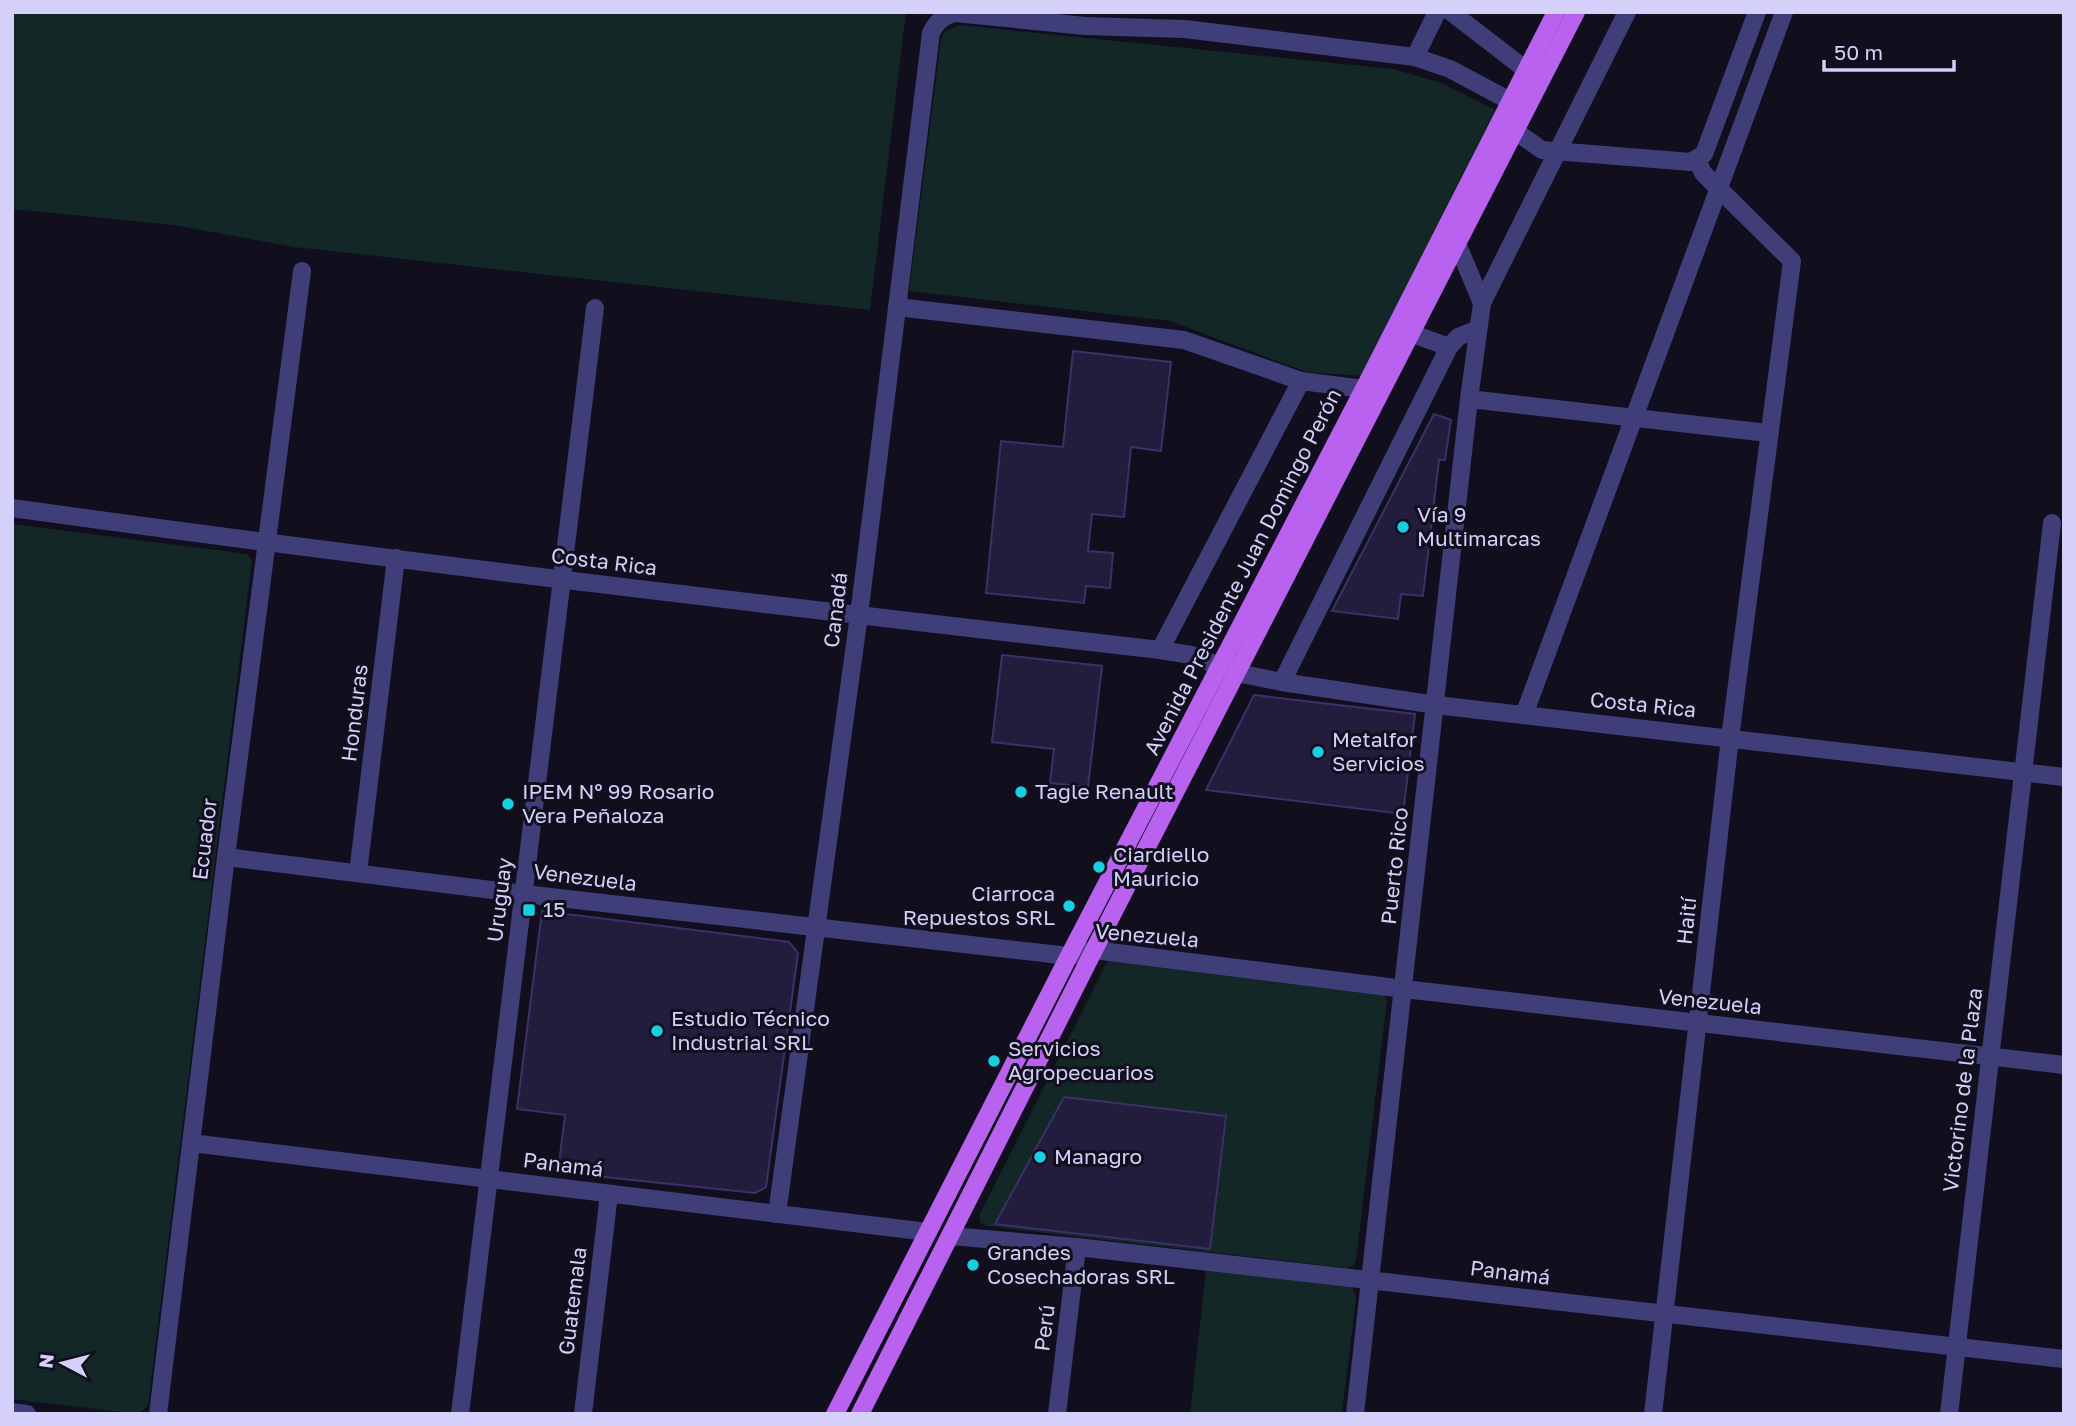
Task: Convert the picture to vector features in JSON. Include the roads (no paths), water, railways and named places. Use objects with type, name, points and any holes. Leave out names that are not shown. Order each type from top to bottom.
[{"type":"main road","name":"Avenida Presidente Juan Domingo Perón","points":[[860,1414],[1094,950],[1364,389],[1556,12]]},
{"type":"main road","name":"Avenida Presidente Juan Domingo Perón","points":[[835,1414],[1069,956],[1413,334],[1576,12]]},
{"type":"street","points":[[1437,12],[1415,57],[1450,69],[1510,101]]},
{"type":"street","points":[[1451,12],[1526,70]]},
{"type":"street","points":[[1482,303],[1627,12]]},
{"type":"street","points":[[1515,131],[1542,150],[1694,161],[1704,154],[1757,12]]},
{"type":"street","points":[[1524,715],[1784,12]]},
{"type":"street","name":"Canadá","points":[[776,1214],[859,615],[930,33],[944,16],[955,13],[1085,26],[1185,29],[1415,57]]},
{"type":"street","points":[[1694,161],[1719,188]]},
{"type":"street","name":"Haití","points":[[1653,1414],[1730,738],[1792,261],[1719,188]]},
{"type":"street","points":[[1458,246],[1482,303]]},
{"type":"street","name":"Ecuador","points":[[158,1414],[226,856],[302,271]]},
{"type":"street","name":"Puerto Rico","points":[[1355,1414],[1482,303]]},
{"type":"street","name":"Uruguay","points":[[460,1414],[594,307]]},
{"type":"street","points":[[897,307],[1184,341],[1301,382],[1364,389]]},
{"type":"street","points":[[1282,682],[1449,347],[1458,337],[1478,329]]},
{"type":"street","points":[[1413,334],[1449,347]]},
{"type":"street","points":[[1160,650],[1301,382]]},
{"type":"street","points":[[1469,399],[1768,433]]},
{"type":"street","name":"Costa Rica","points":[[12,508],[562,580],[1160,650],[1191,655],[1228,671],[1282,682],[1436,705],[2064,777]]},
{"type":"street","name":"Victorino de la Plaza","points":[[1949,1414],[2052,523]]},
{"type":"street","name":"Honduras","points":[[358,873],[396,558]]},
{"type":"street","name":"Venezuela","points":[[226,856],[817,928],[1069,956],[1094,950],[1698,1024],[2064,1065]]},
{"type":"street","name":"Panamá","points":[[191,1143],[928,1232]]},
{"type":"street","name":"Guatemala","points":[[583,1414],[608,1194]]},
{"type":"street","name":"Panamá","points":[[951,1236],[1077,1247],[2064,1359]]},
{"type":"street","name":"Perú","points":[[1057,1414],[1077,1247]]},
{"type":"street","points":[[12,1412],[27,1414]]},
{"type":"place","name":"Vía 9 Multimarcas","points":[[1403,527]]},
{"type":"place","name":"Metalfor Servicios","points":[[1318,752]]},
{"type":"place","name":"Tagle Renault","points":[[1021,792]]},
{"type":"place","name":"IPEM Nº 99 Rosario Vera Peñaloza","points":[[508,804]]},
{"type":"place","name":"Ciardiello Mauricio","points":[[1099,867]]},
{"type":"place","name":"Ciarroca Repuestos SRL","points":[[1069,906]]},
{"type":"place","name":"15","points":[[529,910]]},
{"type":"place","name":"Estudio Técnico Industrial SRL","points":[[657,1031]]},
{"type":"place","name":"Servicios Agropecuarios","points":[[994,1061]]},
{"type":"place","name":"Managro","points":[[1040,1157]]},
{"type":"place","name":"Grandes Cosechadoras SRL","points":[[973,1265]]}]
